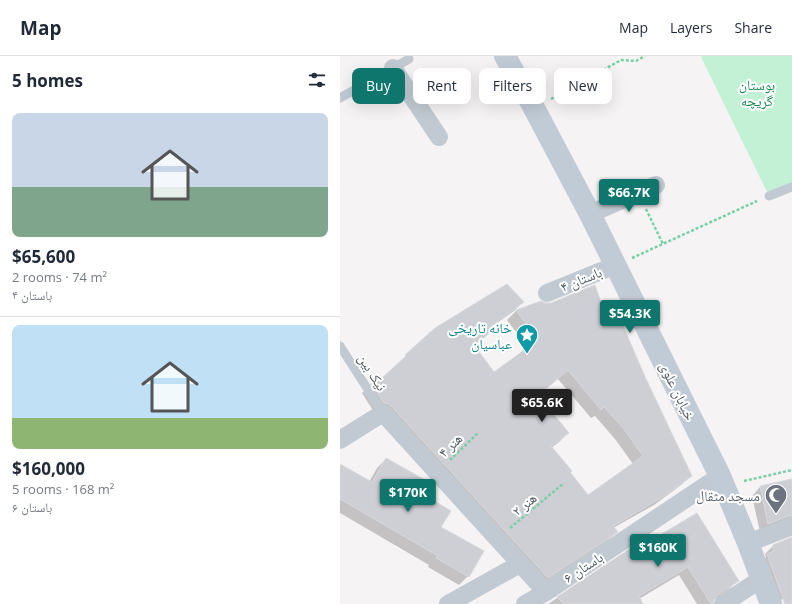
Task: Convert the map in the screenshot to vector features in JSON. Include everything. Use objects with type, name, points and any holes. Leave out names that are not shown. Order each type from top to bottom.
[{"type":"main road","name":"خیابان علوی","points":[[505,56],[590,214],[722,481],[771,604]]},
{"type":"street","points":[[405,87],[439,137]]},
{"type":"street","points":[[590,214],[656,184]]},
{"type":"street","name":"باستان ۴","points":[[547,293],[616,265]]},
{"type":"street","points":[[340,440],[383,413],[436,473],[546,592]]},
{"type":"street","name":"باستان ۶","points":[[525,604],[722,481]]},
{"type":"street","points":[[748,544],[792,526]]},
{"type":"street","points":[[448,604],[520,564]]},
{"type":"street","points":[[724,604],[761,579]]},
{"type":"lane","points":[[392,68],[409,59]]},
{"type":"lane","points":[[340,98],[352,91]]},
{"type":"lane","points":[[769,196],[792,186]]},
{"type":"lane","name":"نیک بین","points":[[340,346],[383,413]]},
{"type":"path","points":[[534,108],[622,60],[636,61],[645,56]]},
{"type":"path","points":[[616,265],[769,196]]},
{"type":"path","points":[[646,209],[663,244]]},
{"type":"path","name":"هنر ۴","points":[[436,473],[478,433]]},
{"type":"path","points":[[722,481],[792,470]]},
{"type":"path","name":"هنر ۲","points":[[497,539],[564,483]]},
{"type":"green space","name":"بوستان گریچه","points":[[792,56],[792,187],[769,196],[701,57]]},
{"type":"building","points":[[507,284],[524,302],[490,327],[493,330],[474,345],[494,372],[538,340],[516,310],[541,301],[551,303],[595,285],[606,317],[617,312],[646,379],[692,476],[664,496],[613,526],[618,532],[548,578],[391,406],[384,403],[371,383],[380,375],[382,378],[435,328]],"holes":[[[568,370],[601,410],[604,407],[624,429],[643,456],[588,495],[570,472],[572,471],[551,446],[569,433],[538,395]]]},
{"type":"building","points":[[386,458],[425,480],[418,491],[451,511],[441,527],[484,551],[469,577],[436,558],[438,556],[340,499],[340,464],[372,482]]},
{"type":"building","points":[[792,479],[792,516],[788,516],[768,524],[760,486]]},
{"type":"building","points":[[697,513],[739,581],[717,595],[713,604],[711,604],[688,567],[639,596],[643,604],[564,604],[557,597],[631,548],[633,551]]},
{"type":"building","points":[[792,537],[792,604],[785,604],[767,554],[774,551],[773,545]]},
{"type":"place","name":"خانه تاریخی عباسیان","points":[[527,354]]},
{"type":"place","name":"مسجد مثقال","points":[[776,514]]}]
